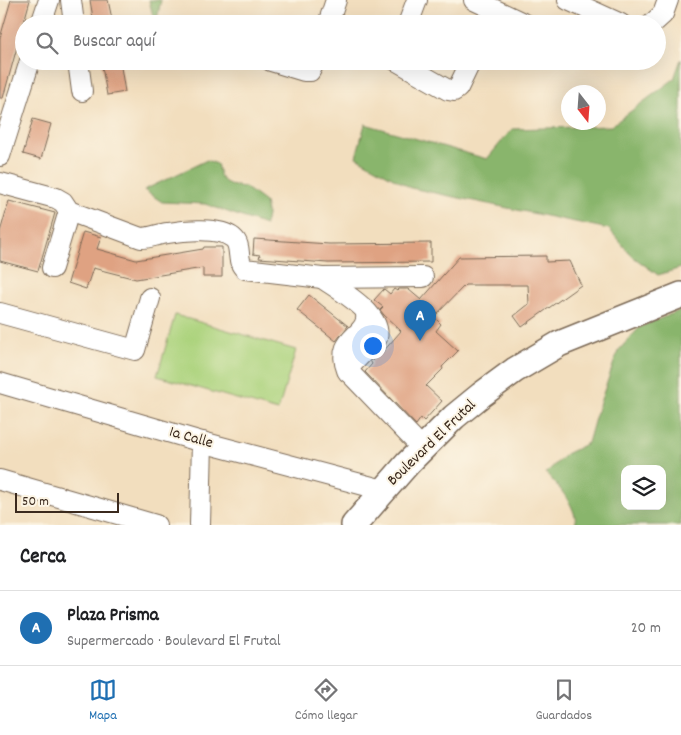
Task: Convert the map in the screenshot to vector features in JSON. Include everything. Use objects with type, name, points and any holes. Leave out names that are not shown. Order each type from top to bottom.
[{"type":"main road","name":"Boulevard El Frutal","points":[[354,525],[383,490],[454,417],[538,355],[559,344],[681,295]]},
{"type":"street","points":[[44,15],[49,0]]},
{"type":"street","points":[[71,0],[73,15]]},
{"type":"street","points":[[331,15],[336,0]]},
{"type":"street","points":[[411,15],[416,0]]},
{"type":"street","points":[[474,0],[490,15]]},
{"type":"street","points":[[568,0],[600,15]]},
{"type":"street","points":[[662,15],[668,0]]},
{"type":"street","points":[[0,156],[27,70]]},
{"type":"street","points":[[79,70],[82,91]]},
{"type":"street","points":[[298,70],[304,72],[310,70]]},
{"type":"street","points":[[413,70],[448,90],[454,91],[458,88],[467,70]]},
{"type":"street","points":[[0,183],[56,198],[63,202],[69,211],[141,238],[194,230],[222,233],[234,238],[238,244],[240,263],[245,269],[322,278],[423,277]]},
{"type":"street","points":[[52,268],[69,211]]},
{"type":"street","points":[[322,278],[370,315],[377,326],[377,338],[351,365],[348,372],[423,448]]},
{"type":"street","points":[[363,309],[382,278]]},
{"type":"street","points":[[0,313],[135,350],[150,298]]},
{"type":"street","name":"1a Calle","points":[[0,383],[202,442],[383,490]]},
{"type":"street","points":[[200,525],[202,442]]},
{"type":"street","points":[[0,480],[156,525]]},
{"type":"green space","points":[[149,0],[161,0],[158,15],[153,15]]},
{"type":"green space","points":[[681,59],[681,268],[658,275],[632,256],[609,229],[411,188],[356,157],[365,124],[487,159],[512,129],[561,128],[561,130],[606,130],[606,126],[611,126],[674,79]]},
{"type":"green space","points":[[207,160],[217,164],[221,178],[229,185],[245,187],[265,202],[267,215],[265,225],[205,204],[162,202],[144,190]]},
{"type":"green space","points":[[681,310],[681,525],[576,525],[570,503],[546,473],[566,454],[588,443],[618,351],[640,327]]},
{"type":"green space","points":[[175,315],[296,350],[278,411],[157,376]]},
{"type":"building","points":[[11,0],[30,0],[26,15],[15,15],[15,54],[3,98],[0,98],[0,38]]},
{"type":"building","points":[[90,0],[108,0],[111,15],[92,15]]},
{"type":"building","points":[[103,70],[121,70],[125,92],[107,95]]},
{"type":"building","points":[[33,119],[51,124],[41,159],[23,154]]},
{"type":"building","points":[[9,201],[55,213],[38,271],[0,261],[0,232]]},
{"type":"building","points":[[83,232],[101,237],[97,249],[136,260],[203,249],[204,247],[222,247],[222,277],[203,277],[203,268],[136,279],[93,268],[86,289],[68,283]]},
{"type":"building","points":[[254,239],[329,244],[431,243],[431,262],[328,263],[259,258],[260,255],[253,254]]},
{"type":"building","points":[[546,256],[546,262],[570,261],[581,285],[522,327],[514,316],[529,304],[528,285],[465,285],[434,317],[441,324],[436,331],[458,351],[426,386],[442,401],[424,421],[421,418],[416,425],[365,372],[372,364],[371,362],[380,352],[382,353],[401,331],[384,315],[380,310],[383,307],[374,300],[384,289],[390,294],[394,289],[397,291],[399,289],[408,289],[421,300],[459,257]]},
{"type":"building","points":[[309,295],[348,326],[336,341],[297,310]]},
{"type":"place","name":"Plaza Prisma","points":[[420,341]]}]
